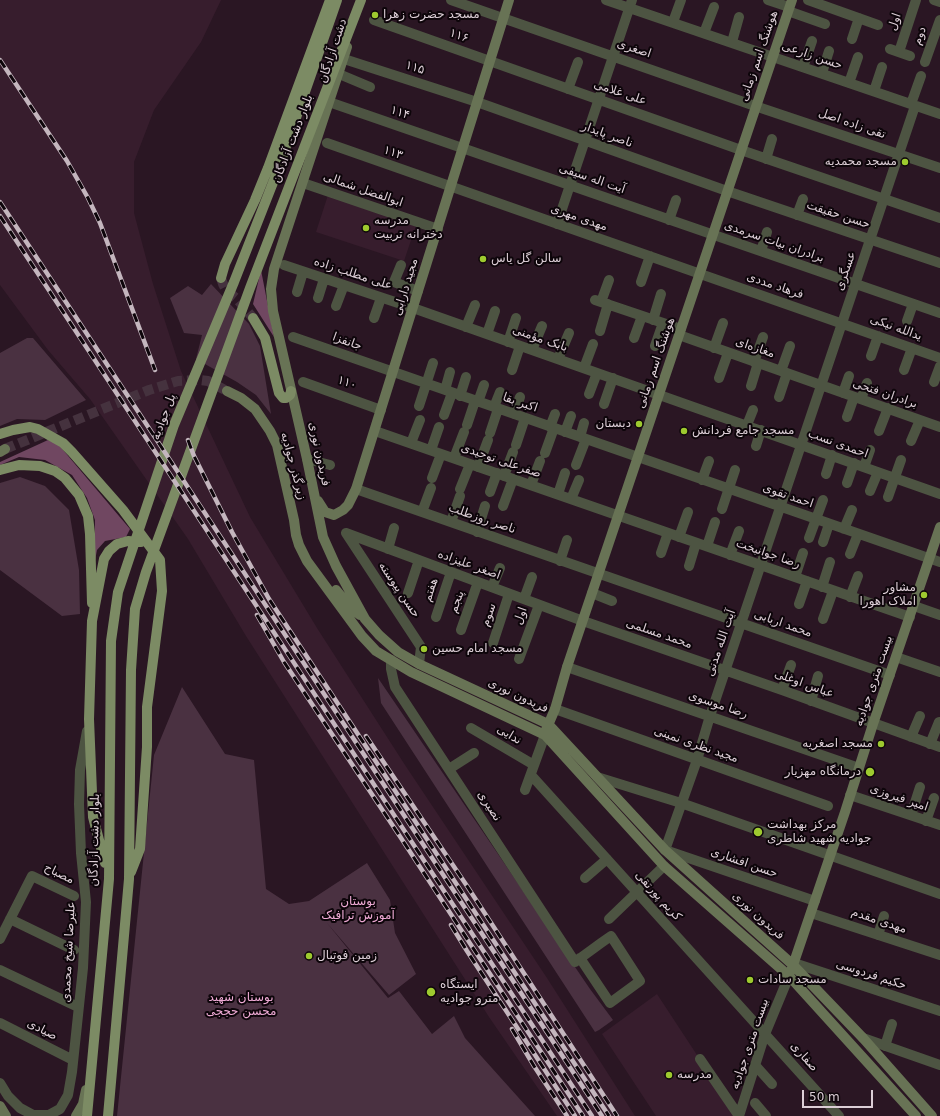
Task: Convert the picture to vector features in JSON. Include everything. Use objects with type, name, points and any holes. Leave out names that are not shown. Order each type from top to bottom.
[{"type":"main road","points":[[221,278],[225,264],[255,200],[268,168],[330,0]]},
{"type":"main road","name":"بلوار دشت آزادگان","points":[[234,282],[276,175],[337,0]]},
{"type":"main road","name":"بلوار دشت آزادگان","points":[[129,880],[132,641],[135,610],[146,572],[250,288],[362,0]]},
{"type":"main road","name":"دشت آزادگان","points":[[274,269],[344,59],[362,0]]},
{"type":"main road","name":"مجید دارابی","points":[[315,498],[325,512],[334,515],[348,505],[356,489],[509,0]]},
{"type":"main road","name":"هوشنگ اسم زمانی","points":[[545,735],[790,6]]},
{"type":"main road","name":"فریدون نوری","points":[[274,269],[271,289],[273,311],[307,459],[323,537],[327,548],[365,619],[398,652],[419,664],[548,724],[665,850],[793,964],[863,1038],[932,1116]]},
{"type":"main road","name":"پل جوادیه","points":[[127,566],[174,425],[234,282]]},
{"type":"main road","points":[[253,318],[265,338],[279,393],[283,398],[286,398],[290,395],[291,391]]},
{"type":"main road","name":"زیرگذر جوادیه","points":[[227,391],[241,398],[255,408],[270,431],[277,445],[294,520]]},
{"type":"main road","points":[[0,434],[30,427],[38,429],[63,443],[123,510],[160,560],[162,591],[147,707],[148,747],[140,849],[129,880],[108,1116]]},
{"type":"main road","points":[[0,470],[19,465],[40,466],[56,471],[65,478],[79,495],[88,516],[90,534],[92,621],[89,719],[93,817],[109,879]]},
{"type":"main road","points":[[294,520],[308,550],[318,565],[342,598],[365,619]]},
{"type":"main road","name":"فریدون نوری","points":[[294,520],[296,535],[307,561],[362,636],[376,651],[411,672],[545,735],[664,866],[789,976],[911,1114]]},
{"type":"main road","name":"بیست متری جوادیه","points":[[789,976],[939,531]]},
{"type":"main road","points":[[92,621],[104,558],[109,551],[117,544],[128,541],[139,541],[149,546],[160,560]]},
{"type":"main road","name":"بلوار دشت آزادگان","points":[[87,1116],[109,879],[111,641],[118,592],[127,566]]},
{"type":"main road","points":[[391,660],[398,652]]},
{"type":"main road","points":[[76,1116],[83,1104],[93,1060]]},
{"type":"main road","points":[[911,1114],[920,1102]]},
{"type":"main road","points":[[0,1106],[6,1116]]},
{"type":"street","name":"اصغری","points":[[451,0],[756,106]]},
{"type":"street","name":"حسن زارعی","points":[[606,0],[631,4],[673,22],[704,33],[940,113]]},
{"type":"street","points":[[673,22],[681,0]]},
{"type":"street","points":[[768,0],[790,6],[825,24]]},
{"type":"street","points":[[808,0],[878,25]]},
{"type":"street","name":"اول","points":[[910,56],[894,50],[916,0]]},
{"type":"street","points":[[934,0],[940,2]]},
{"type":"street","points":[[556,224],[631,4]]},
{"type":"street","points":[[704,33],[714,7]]},
{"type":"street","points":[[732,42],[739,17]]},
{"type":"street","points":[[852,39],[859,18]]},
{"type":"street","name":"۱۱۶","points":[[374,20],[490,61]]},
{"type":"street","name":"دوم","points":[[925,62],[940,20]]},
{"type":"street","points":[[803,67],[812,42]]},
{"type":"street","points":[[822,73],[829,50]]},
{"type":"street","points":[[849,83],[858,57]]},
{"type":"street","name":"۱۱۵","points":[[344,59],[477,102]]},
{"type":"street","name":"علی غلامی","points":[[490,61],[766,159],[940,218]]},
{"type":"street","points":[[568,89],[578,62]]},
{"type":"street","points":[[874,91],[882,67]]},
{"type":"street","points":[[339,74],[370,87]]},
{"type":"street","points":[[913,105],[921,76]]},
{"type":"street","name":"۱۱۴","points":[[329,102],[463,148]]},
{"type":"street","name":"ناصر پایدار","points":[[477,102],[727,191]]},
{"type":"street","name":"عسگری","points":[[802,444],[899,154],[913,105]]},
{"type":"street","name":"تقی زاده اصل","points":[[756,106],[940,168]]},
{"type":"street","points":[[766,159],[772,138]]},
{"type":"street","name":"۱۱۳","points":[[326,143],[451,187]]},
{"type":"street","name":"آیت اله سیفی","points":[[463,148],[713,235]]},
{"type":"street","name":"ابوالفضل شمالی","points":[[303,183],[438,229]]},
{"type":"street","name":"مهدی مهری","points":[[451,187],[700,273]]},
{"type":"street","name":"حسن حقیقت","points":[[727,191],[940,263]]},
{"type":"street","points":[[797,215],[803,199]]},
{"type":"street","points":[[669,220],[676,200]]},
{"type":"street","points":[[760,252],[767,232]]},
{"type":"street","name":"برادران بیات سرمدی","points":[[713,235],[940,313]]},
{"type":"street","points":[[641,282],[650,256]]},
{"type":"street","name":"علی مطلب زاده","points":[[284,265],[413,308]]},
{"type":"street","points":[[401,265],[394,282],[418,291]]},
{"type":"street","points":[[296,292],[303,272]]},
{"type":"street","name":"فرهاد مددی","points":[[700,273],[842,323]]},
{"type":"street","points":[[318,298],[324,279]]},
{"type":"street","points":[[600,331],[601,302],[609,280]]},
{"type":"street","points":[[336,306],[344,285]]},
{"type":"street","points":[[655,346],[661,294]]},
{"type":"street","points":[[374,318],[381,298]]},
{"type":"street","name":"مغازه‌ای","points":[[601,302],[658,322],[714,348],[822,385]]},
{"type":"street","points":[[907,321],[913,304]]},
{"type":"street","points":[[466,327],[475,305]]},
{"type":"street","name":"بابک مؤمنی","points":[[413,308],[659,395]]},
{"type":"street","points":[[487,334],[495,311]]},
{"type":"street","points":[[634,338],[642,316]]},
{"type":"street","points":[[508,342],[516,318]]},
{"type":"street","points":[[714,348],[723,323]]},
{"type":"street","name":"یدالله نیکی","points":[[842,323],[940,358]]},
{"type":"street","points":[[532,350],[542,326]]},
{"type":"street","points":[[558,359],[569,334]]},
{"type":"street","points":[[872,356],[878,336]]},
{"type":"street","name":"جانفزا","points":[[293,337],[393,372]]},
{"type":"street","points":[[750,386],[763,337]]},
{"type":"street","points":[[584,368],[593,344]]},
{"type":"street","points":[[512,370],[520,346]]},
{"type":"street","points":[[779,396],[790,346]]},
{"type":"street","points":[[904,370],[912,348]]},
{"type":"street","points":[[719,378],[728,353]]},
{"type":"street","points":[[419,406],[433,363]]},
{"type":"street","points":[[934,382],[940,366]]},
{"type":"street","name":"اکبر بقا","points":[[393,372],[638,457]]},
{"type":"street","points":[[450,372],[452,393]]},
{"type":"street","points":[[589,394],[597,373]]},
{"type":"street","points":[[843,393],[849,376]]},
{"type":"street","points":[[444,415],[452,393],[466,377]]},
{"type":"street","points":[[604,404],[613,378]]},
{"type":"street","name":"۱۱۰","points":[[303,382],[381,410]]},
{"type":"street","points":[[847,417],[867,383]]},
{"type":"street","points":[[454,458],[484,385]]},
{"type":"street","name":"برادران فتحی","points":[[822,385],[940,427]]},
{"type":"street","points":[[451,522],[460,492],[489,437],[500,392]]},
{"type":"street","name":"احمدی نسب","points":[[659,395],[802,444],[940,494]]},
{"type":"street","points":[[514,414],[520,397]]},
{"type":"street","points":[[879,431],[888,408]]},
{"type":"street","points":[[747,425],[753,410]]},
{"type":"street","points":[[531,485],[552,428],[555,414]]},
{"type":"street","points":[[565,432],[571,416]]},
{"type":"street","points":[[503,506],[504,476],[525,418]]},
{"type":"street","points":[[411,443],[420,420]]},
{"type":"street","points":[[911,441],[920,420]]},
{"type":"street","points":[[576,465],[583,438],[584,423]]},
{"type":"street","points":[[422,512],[432,483],[439,427]]},
{"type":"street","points":[[756,446],[761,430]]},
{"type":"street","name":"صفرعلی توحیدی","points":[[375,431],[618,516]]},
{"type":"street","name":"آیت‌ الله مدنی","points":[[665,850],[697,760],[710,716],[802,444]]},
{"type":"street","points":[[864,467],[870,450]]},
{"type":"street","points":[[826,474],[832,455]]},
{"type":"street","name":"احمد تقوی","points":[[638,457],[940,562]]},
{"type":"street","points":[[307,459],[330,465]]},
{"type":"street","points":[[888,497],[901,460]]},
{"type":"street","points":[[702,480],[709,461]]},
{"type":"street","points":[[847,483],[854,463]]},
{"type":"street","points":[[722,509],[735,470]]},
{"type":"street","points":[[870,492],[878,472]]},
{"type":"street","points":[[558,494],[565,473]]},
{"type":"street","points":[[490,492],[504,476]]},
{"type":"street","points":[[572,499],[579,480]]},
{"type":"street","name":"ناصر روزطلب","points":[[356,489],[599,574]]},
{"type":"street","points":[[810,538],[823,500]]},
{"type":"street","points":[[477,532],[485,506]]},
{"type":"street","points":[[844,529],[852,510]]},
{"type":"street","points":[[679,537],[688,512]]},
{"type":"street","name":"رضا جوانبخت","points":[[618,516],[910,617]]},
{"type":"street","points":[[706,546],[715,522]]},
{"type":"street","points":[[823,542],[830,524]]},
{"type":"street","points":[[388,549],[394,528]]},
{"type":"street","points":[[730,555],[739,531]]},
{"type":"street","name":"اصغر علیزاده","points":[[346,533],[583,621]]},
{"type":"street","name":"حسن پیوسته","points":[[346,533],[421,647],[419,664]]},
{"type":"street","points":[[661,553],[668,533]]},
{"type":"street","points":[[850,554],[858,534]]},
{"type":"street","points":[[560,561],[567,540]]},
{"type":"street","points":[[688,566],[696,543]]},
{"type":"street","points":[[795,578],[803,553]]},
{"type":"street","points":[[408,593],[419,560]]},
{"type":"street","points":[[822,587],[830,562]]},
{"type":"street","points":[[492,588],[500,568]]},
{"type":"street","name":"هفتم","points":[[436,617],[451,572]]},
{"type":"street","name":"محمد اربابی","points":[[599,574],[890,675]]},
{"type":"street","points":[[850,596],[858,576]]},
{"type":"street","points":[[524,599],[532,577]]},
{"type":"street","name":"پنجم","points":[[460,630],[478,582]]},
{"type":"street","points":[[799,604],[807,582]]},
{"type":"street","points":[[823,618],[833,591]]},
{"type":"street","points":[[592,593],[612,601]]},
{"type":"street","name":"سوم","points":[[493,643],[509,594]]},
{"type":"street","name":"اول","points":[[520,659],[538,605]]},
{"type":"street","points":[[914,606],[940,615]]},
{"type":"street","name":"محمد مسلمی","points":[[583,621],[726,670]]},
{"type":"street","points":[[896,657],[940,672]]},
{"type":"street","name":"نصیری","points":[[391,660],[391,669],[395,686],[578,960],[610,1003],[640,981],[611,936],[578,960]]},
{"type":"street","points":[[782,690],[791,665]]},
{"type":"street","name":"رضا موسوی","points":[[568,667],[859,768]]},
{"type":"street","name":"عباس اوغلی","points":[[726,670],[935,746]]},
{"type":"street","points":[[811,701],[818,676]]},
{"type":"street","name":"مجید نظری نمینی","points":[[555,709],[828,806]]},
{"type":"street","points":[[911,737],[920,716]]},
{"type":"street","name":"علیرضا شیخ محمدی","points":[[0,1083],[8,1096],[20,1108],[33,1115],[49,1115],[60,1109],[68,1095],[83,968],[86,902],[81,853],[80,770],[89,719]]},
{"type":"street","points":[[935,746],[939,722]]},
{"type":"street","name":"ندایی","points":[[471,728],[532,770]]},
{"type":"street","points":[[526,790],[545,735]]},
{"type":"street","points":[[450,769],[474,753]]},
{"type":"street","name":"کریم پورتقی","points":[[532,770],[607,859],[765,1034]]},
{"type":"street","points":[[597,777],[681,803],[940,894]]},
{"type":"street","points":[[910,815],[920,787]]},
{"type":"street","name":"امیر فیروزی","points":[[850,795],[940,825]]},
{"type":"street","points":[[926,820],[934,798]]},
{"type":"street","name":"حسن افشاری","points":[[665,850],[815,901]]},
{"type":"street","points":[[585,878],[607,859]]},
{"type":"street","points":[[609,919],[664,866]]},
{"type":"street","name":"مصباح","points":[[0,939],[32,876],[74,896]]},
{"type":"street","name":"مهدی مقدم","points":[[811,913],[940,955]]},
{"type":"street","points":[[878,935],[884,916]]},
{"type":"street","points":[[10,919],[74,950]]},
{"type":"street","name":"حکیم فردوسی","points":[[793,964],[940,1011]]},
{"type":"street","points":[[0,970],[78,1008]]},
{"type":"street","name":"بیست متری جوادیه","points":[[739,1116],[765,1034],[789,976]]},
{"type":"street","name":"صیادی","points":[[0,1023],[73,1060]]},
{"type":"street","points":[[885,1046],[892,1024]]},
{"type":"street","name":"صفاری","points":[[765,1034],[839,1116]]},
{"type":"street","points":[[863,1038],[940,1065]]},
{"type":"street","points":[[700,1059],[739,1116]]},
{"type":"street","points":[[755,1065],[772,1084]]},
{"type":"street","points":[[755,1103],[766,1116]]},
{"type":"shaded area","points":[[0,0],[221,0],[201,42],[154,110],[134,162],[134,213],[153,284],[181,371],[250,517],[317,628],[405,765],[547,978],[635,1116],[557,1116],[489,1017],[246,636],[188,539],[90,399],[48,350],[0,285]]},
{"type":"shaded area","name":"مدرسه دخترانه تربیت","points":[[328,195],[416,225],[404,261],[316,232]]},
{"type":"shaded area","points":[[261,270],[274,337],[253,304]]},
{"type":"shaded area","points":[[48,440],[58,444],[130,529],[126,537],[105,541],[97,550],[94,566],[95,520],[87,498],[72,475],[45,460],[19,457],[0,465],[0,462]]},
{"type":"shaded area","name":"مدرسه","points":[[657,994],[737,1116],[656,1116],[602,1034]]},
{"type":"green space","points":[[211,284],[249,324],[260,346],[271,414],[256,395],[237,382],[196,359],[202,335],[184,333],[170,298],[188,286],[202,295]]},
{"type":"green space","points":[[27,338],[33,338],[86,400],[45,420],[17,419],[0,426],[0,353]]},
{"type":"green space","points":[[20,477],[45,486],[69,510],[79,570],[80,614],[62,616],[0,570],[0,483]]},
{"type":"green space","points":[[378,678],[590,989],[613,1020],[599,1030],[595,1032],[381,703]]},
{"type":"green space","name":"بوستان شهید محسن حججی","points":[[182,687],[225,754],[254,760],[266,889],[289,904],[309,901],[367,863],[390,900],[395,933],[416,974],[389,995],[327,923],[388,998],[399,991],[432,1034],[454,1016],[465,1038],[535,1116],[117,1116],[154,755]]},
{"type":"tunnel","points":[[221,278],[226,290],[237,299],[253,318]]},
{"type":"tunnel","points":[[5,449],[149,390],[178,381],[208,381],[227,391]]},
{"type":"railway","points":[[0,60],[67,161],[88,198],[100,223],[155,370]]},
{"type":"railway","points":[[0,202],[602,1116]]},
{"type":"railway","points":[[0,216],[592,1116]]},
{"type":"railway","points":[[188,440],[194,456],[232,532],[269,599],[609,1116]]},
{"type":"railway","points":[[257,615],[284,662],[583,1116]]},
{"type":"railway","points":[[366,736],[467,886],[617,1116]]},
{"type":"railway","points":[[451,925],[575,1116]]},
{"type":"railway","points":[[512,1029],[567,1116]]},
{"type":"place","name":"مسجد حضرت زهرا","points":[[375,15]]},
{"type":"place","name":"مسجد محمدیه","points":[[905,162]]},
{"type":"place","name":"مدرسه دخترانه تربیت","points":[[366,228]]},
{"type":"place","name":"سالن گل یاس","points":[[483,259]]},
{"type":"place","name":"دبستان","points":[[639,424]]},
{"type":"place","name":"مسجد جامع فردانش","points":[[684,431]]},
{"type":"place","name":"مشاور املاک اهورا","points":[[924,595]]},
{"type":"place","name":"مسجد امام حسین","points":[[424,649]]},
{"type":"place","name":"مسجد اصغریه","points":[[881,744]]},
{"type":"place","name":"درمانگاه مهزیار","points":[[870,772]]},
{"type":"place","name":"مرکز بهداشت جوادیه شهید شاطری","points":[[758,832]]},
{"type":"place","name":"زمین فوتبال","points":[[309,956]]},
{"type":"place","name":"مسجد سادات","points":[[750,980]]},
{"type":"place","name":"ایستگاه مترو جوادیه","points":[[431,992]]},
{"type":"place","name":"مدرسه","points":[[669,1075]]},
{"type":"park label","name":"بوستان آموزش ترافیک","points":[[358,909]]}]
